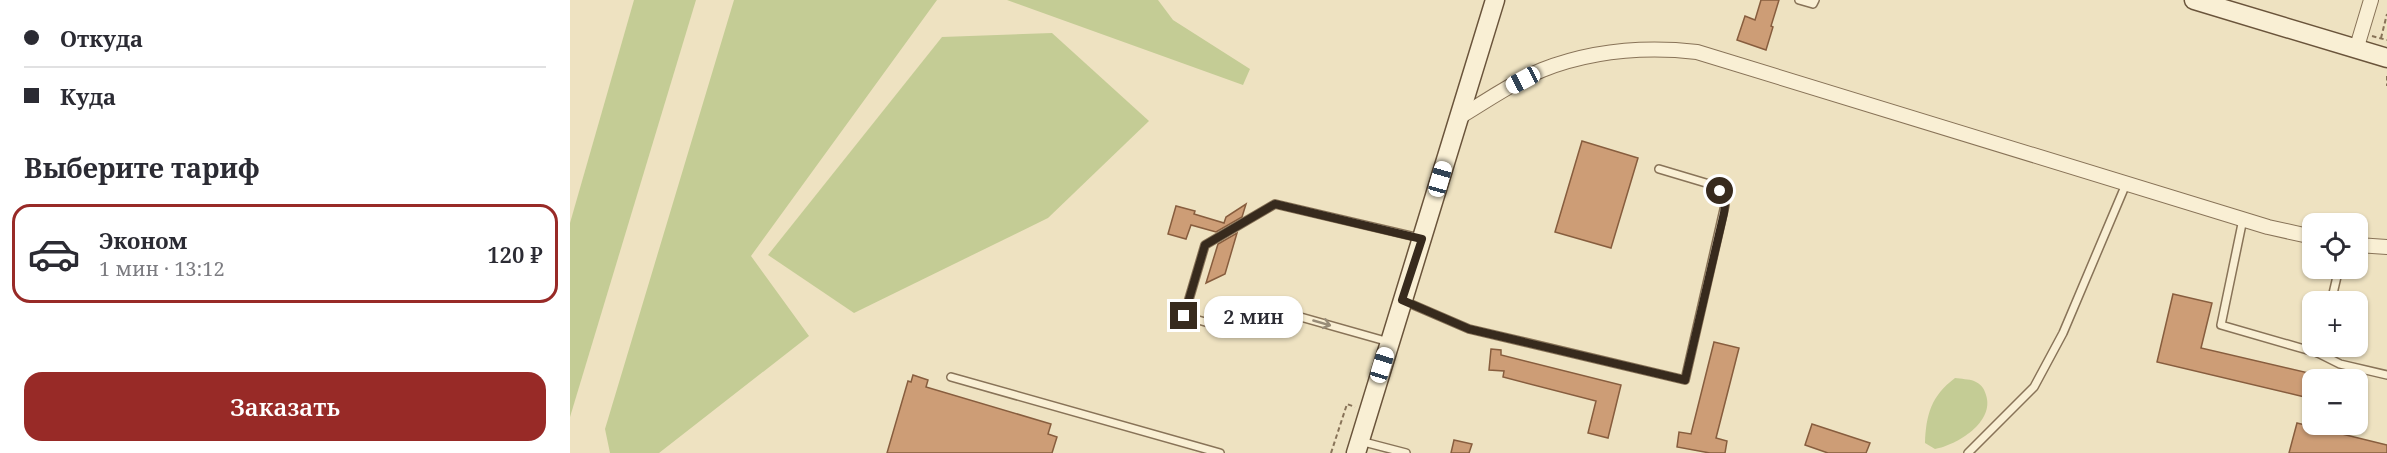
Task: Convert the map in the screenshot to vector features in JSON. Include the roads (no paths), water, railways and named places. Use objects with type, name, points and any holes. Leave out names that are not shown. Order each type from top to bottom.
[{"type":"street","points":[[1358,447],[1495,0]]},
{"type":"street","points":[[2356,50],[2371,0]]},
{"type":"street","points":[[2198,1],[2387,58]]},
{"type":"street","points":[[1458,118],[1505,90],[1551,67],[1583,56],[1621,49],[1660,48],[1697,52],[2126,184],[2302,234]]},
{"type":"street","points":[[2368,246],[2387,247]]},
{"type":"lane","points":[[1799,0],[1813,4],[1815,0]]},
{"type":"lane","points":[[1402,300],[1469,329],[1685,380],[1725,205],[1716,186],[1659,169]]},
{"type":"lane","points":[[1968,453],[2034,387],[2063,333],[2126,184]]},
{"type":"lane","points":[[1389,342],[1251,303],[1223,327],[1184,316],[1205,245],[1275,204],[1422,239]]},
{"type":"lane","points":[[2243,219],[2221,325],[2302,346]]},
{"type":"lane","points":[[2330,357],[2340,364],[2387,375]]},
{"type":"lane","points":[[951,377],[1220,453]]},
{"type":"lane","points":[[1358,447],[1406,453]]}]
